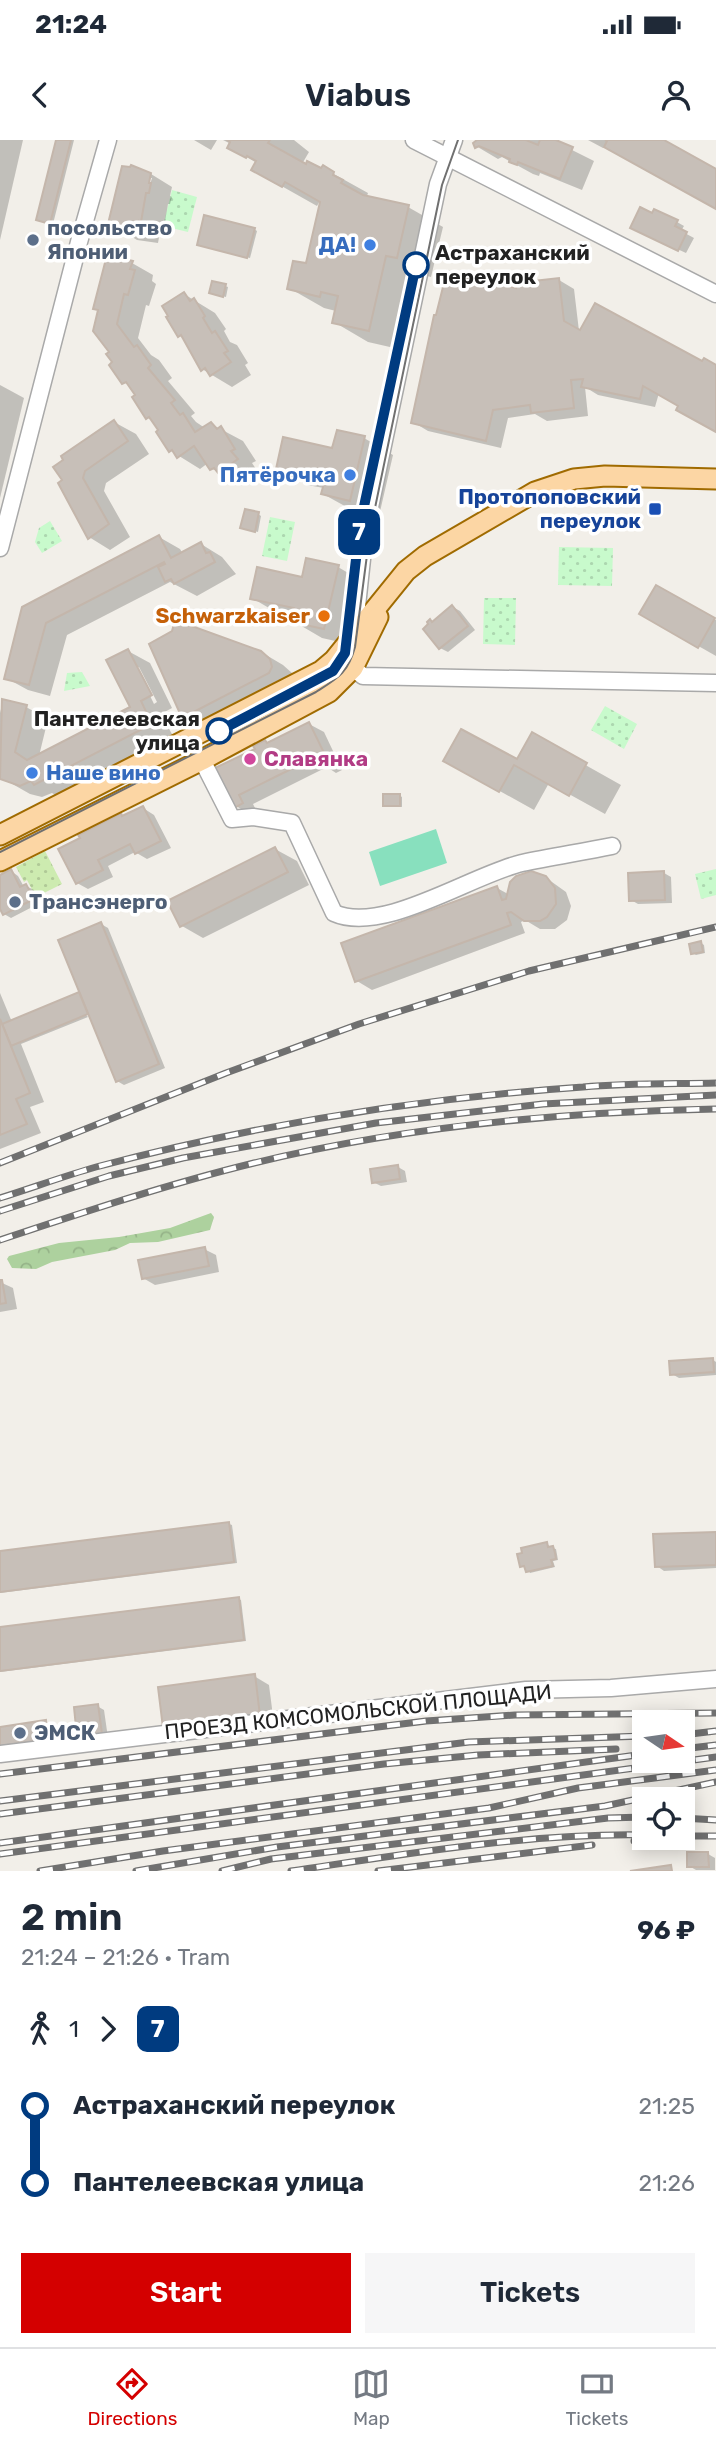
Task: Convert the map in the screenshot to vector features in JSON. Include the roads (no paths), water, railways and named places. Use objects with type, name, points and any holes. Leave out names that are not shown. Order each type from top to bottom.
[{"type":"main road","points":[[0,835],[321,671],[334,660],[406,572],[425,556],[535,492],[574,479],[605,476],[716,479]]},
{"type":"main road","points":[[0,861],[202,760],[329,692],[353,668],[390,590]]},
{"type":"street","points":[[0,548],[108,140]]},
{"type":"street","points":[[414,140],[716,294]]},
{"type":"street","points":[[454,140],[435,197],[370,501],[352,637],[353,668],[363,676],[716,682]]},
{"type":"street","points":[[202,760],[232,819],[253,817],[292,823],[334,913],[345,918],[381,917],[520,864],[612,846]]},
{"type":"street","name":"ПРОЕЗД КОМСОМОЛЬСКОЙ ПЛОЩАДИ","points":[[0,1754],[526,1690],[611,1688],[716,1679]]},
{"type":"tram line","points":[[0,852],[316,692],[345,669],[355,647],[370,532],[442,185],[458,140]]},
{"type":"tram line","name":"7","points":[[219,731],[333,671],[345,653],[360,525],[416,265]]},
{"type":"tram line","points":[[357,547],[389,389]]},
{"type":"railway","points":[[0,1163],[226,1073],[359,1024],[529,971],[716,927]]},
{"type":"railway","points":[[0,1198],[84,1171],[156,1152],[338,1115],[522,1092],[616,1085],[716,1083]]},
{"type":"railway","points":[[0,1211],[109,1176],[183,1158],[376,1123],[543,1104],[716,1095]]},
{"type":"railway","points":[[0,1240],[222,1171],[368,1139],[484,1123],[600,1113],[716,1109]]},
{"type":"railway","points":[[0,1774],[426,1721],[515,1715],[716,1713]]},
{"type":"railway","points":[[695,1733],[716,1731]]},
{"type":"railway","points":[[0,1801],[469,1742],[632,1736]]},
{"type":"railway","points":[[695,1747],[716,1745]]},
{"type":"railway","points":[[0,1814],[384,1764],[478,1755],[616,1749]]},
{"type":"railway","points":[[0,1843],[632,1756]]},
{"type":"railway","points":[[0,1854],[716,1757]]},
{"type":"railway","points":[[40,1871],[163,1851],[489,1808],[578,1788],[716,1770]]},
{"type":"railway","points":[[136,1871],[277,1847],[605,1806],[716,1782]]},
{"type":"railway","points":[[222,1871],[271,1859],[632,1817]]},
{"type":"railway","points":[[695,1819],[716,1820]]},
{"type":"railway","points":[[291,1871],[512,1841],[632,1835]]},
{"type":"railway","points":[[695,1836],[716,1836]]},
{"type":"railway","points":[[378,1871],[592,1845]]},
{"type":"place","name":"посольство Японии","points":[[33,240]]},
{"type":"place","name":"ДА!","points":[[370,245]]},
{"type":"place","name":"Астраханский переулок","points":[[416,265]]},
{"type":"place","name":"Пятёрочка","points":[[350,475]]},
{"type":"place","name":"Протопоповский переулок","points":[[655,509]]},
{"type":"place","name":"Schwarzkaiser","points":[[324,616]]},
{"type":"place","name":"Пантелеевская улица","points":[[219,731]]},
{"type":"place","name":"Славянка","points":[[250,759]]},
{"type":"place","name":"Наше вино","points":[[32,773]]},
{"type":"place","name":"Трансэнерго","points":[[15,902]]},
{"type":"place","name":"ЭМСК","points":[[20,1733]]}]
